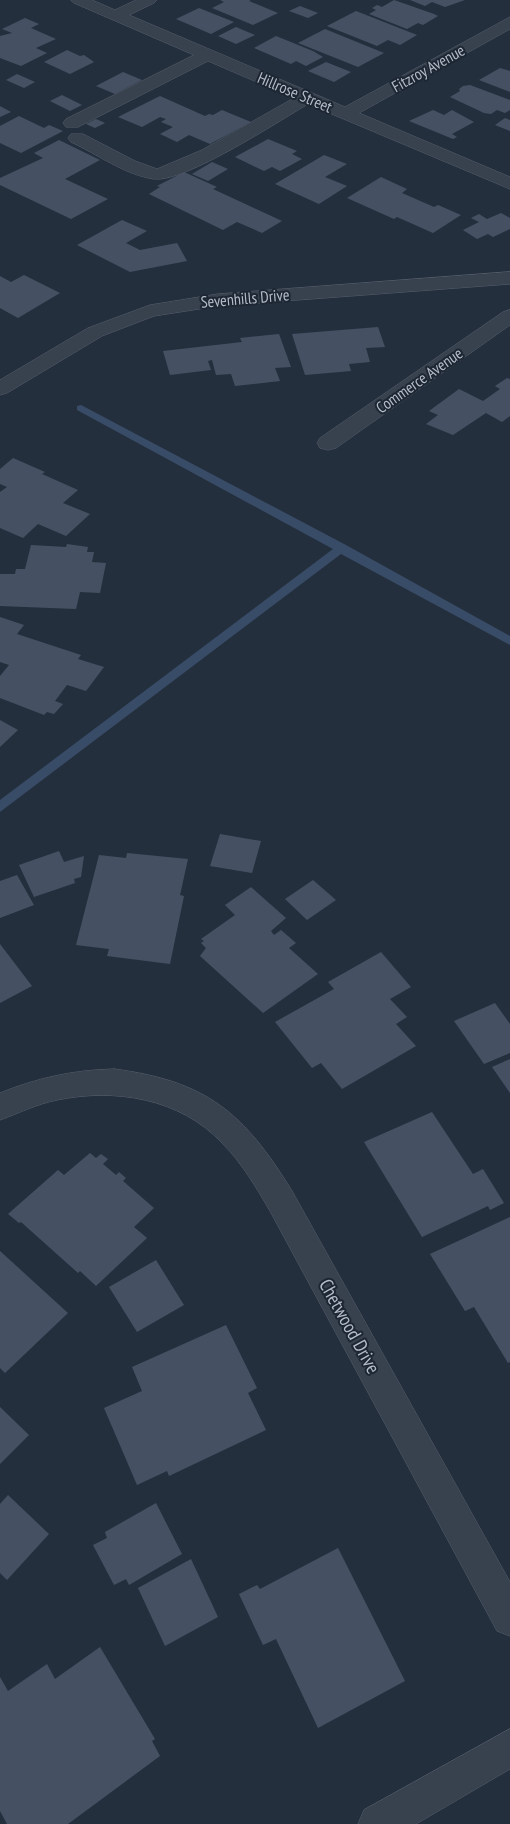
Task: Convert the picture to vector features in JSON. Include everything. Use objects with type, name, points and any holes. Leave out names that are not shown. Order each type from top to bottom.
[{"type":"street","name":"Hillrose Street","points":[[79,0],[510,184]]},
{"type":"street","points":[[116,16],[149,0]]},
{"type":"street","name":"Fitzroy Avenue","points":[[346,114],[510,22]]},
{"type":"street","points":[[207,55],[74,131],[147,172],[166,173],[307,97]]},
{"type":"street","name":"Sevenhills Drive","points":[[0,389],[95,332],[150,311],[218,300],[510,278]]},
{"type":"street","name":"Commerce Avenue","points":[[328,443],[510,316]]},
{"type":"street","name":"Chetwood Drive","points":[[0,1107],[43,1089],[71,1083],[104,1080],[140,1084],[183,1098],[204,1110],[222,1124],[256,1159],[281,1201],[510,1618]]},
{"type":"street","points":[[378,1824],[510,1748]]},
{"type":"building","points":[[220,0],[251,0],[249,1],[278,13],[253,25],[212,8],[224,2]]},
{"type":"building","points":[[394,0],[438,16],[423,25],[418,23],[407,29],[369,14],[376,10],[372,8],[377,5],[382,7]]},
{"type":"building","points":[[410,0],[465,0],[445,7],[432,2],[425,6]]},
{"type":"building","points":[[300,6],[318,13],[308,18],[289,11]]},
{"type":"building","points":[[199,8],[234,22],[211,34],[176,19]]},
{"type":"building","points":[[356,11],[417,35],[400,45],[388,40],[377,46],[327,26]]},
{"type":"building","points":[[25,18],[39,24],[31,28],[56,39],[36,48],[47,53],[21,66],[0,58],[0,36],[12,33],[2,29]]},
{"type":"building","points":[[236,27],[255,35],[236,44],[218,36]]},
{"type":"building","points":[[325,29],[384,53],[358,67],[298,43]]},
{"type":"building","points":[[276,36],[323,57],[306,66],[296,61],[291,64],[254,48]]},
{"type":"building","points":[[67,50],[80,56],[84,55],[94,62],[70,74],[44,62]]},
{"type":"building","points":[[326,62],[351,72],[334,82],[308,71]]},
{"type":"building","points":[[500,68],[510,71],[510,92],[479,80]]},
{"type":"building","points":[[123,72],[142,80],[115,94],[96,86]]},
{"type":"building","points":[[17,74],[35,82],[24,88],[6,80]]},
{"type":"building","points":[[470,85],[510,100],[510,110],[505,113],[497,110],[491,114],[484,113],[450,97],[460,91],[459,89],[463,86]]},
{"type":"building","points":[[62,95],[82,105],[70,111],[50,101]]},
{"type":"building","points":[[160,96],[205,116],[213,115],[222,110],[251,122],[210,144],[189,135],[177,142],[160,134],[173,127],[161,122],[166,119],[160,117],[142,127],[118,117]]},
{"type":"building","points":[[0,106],[11,112],[0,117]]},
{"type":"building","points":[[433,110],[444,115],[452,110],[474,122],[452,134],[457,137],[453,139],[409,121]]},
{"type":"building","points":[[19,116],[44,128],[49,125],[63,131],[21,153],[0,143],[0,126]]},
{"type":"building","points":[[505,118],[510,120],[510,131],[495,125]]},
{"type":"building","points":[[96,119],[105,123],[95,128],[86,124]]},
{"type":"building","points":[[268,139],[297,151],[292,154],[302,159],[280,171],[272,167],[264,171],[235,157]]},
{"type":"building","points":[[59,140],[100,160],[65,179],[108,199],[71,219],[0,185],[0,178],[43,158],[34,153]]},
{"type":"building","points":[[324,155],[347,164],[325,177],[347,186],[319,204],[275,184]]},
{"type":"building","points":[[212,162],[228,169],[208,181],[192,174]]},
{"type":"building","points":[[184,172],[217,187],[213,189],[282,221],[262,233],[237,222],[223,230],[149,194],[160,187],[157,186]]},
{"type":"building","points":[[381,177],[407,189],[402,193],[434,207],[438,205],[461,215],[433,233],[397,217],[394,219],[347,198]]},
{"type":"building","points":[[501,213],[510,218],[510,229],[493,237],[488,234],[477,239],[463,230],[479,222],[471,218],[479,214],[487,219]]},
{"type":"building","points":[[122,220],[147,231],[126,243],[140,250],[177,243],[187,261],[130,272],[77,245]]},
{"type":"building","points":[[24,275],[60,293],[18,318],[0,308],[0,276],[11,282]]},
{"type":"building","points":[[378,327],[385,347],[366,348],[370,362],[349,364],[351,371],[305,375],[292,334]]},
{"type":"building","points":[[279,334],[291,367],[275,368],[280,381],[235,386],[231,374],[216,375],[212,360],[208,361],[211,370],[170,375],[163,351],[242,342],[240,338]]},
{"type":"building","points":[[507,378],[510,379],[510,416],[502,422],[486,413],[453,435],[426,424],[438,415],[429,411],[459,389],[483,401],[500,389],[495,386]]},
{"type":"building","points":[[13,458],[45,472],[42,474],[78,490],[63,503],[90,514],[66,536],[38,524],[23,538],[0,528],[0,492],[7,487],[0,484],[0,469]]},
{"type":"building","points":[[67,544],[88,547],[87,552],[94,552],[92,562],[106,563],[100,593],[80,592],[76,609],[0,606],[0,574],[15,574],[16,569],[25,569],[31,545],[66,547]]},
{"type":"building","points":[[0,617],[24,625],[17,634],[81,655],[78,659],[104,667],[86,691],[67,685],[55,701],[63,704],[54,714],[47,712],[44,715],[0,698],[0,676],[9,665],[0,662]]},
{"type":"building","points":[[0,720],[18,730],[0,747]]},
{"type":"building","points":[[220,834],[261,841],[252,873],[210,866]]},
{"type":"building","points":[[59,851],[64,862],[84,856],[81,877],[74,879],[75,883],[34,897],[19,865]]},
{"type":"building","points":[[127,853],[188,859],[180,895],[184,896],[170,964],[107,956],[109,949],[76,945],[99,855],[126,858]]},
{"type":"building","points":[[17,875],[34,905],[0,918],[0,881]]},
{"type":"building","points":[[313,880],[336,900],[307,920],[285,899]]},
{"type":"building","points":[[251,887],[286,918],[271,931],[274,935],[281,930],[296,943],[289,948],[318,974],[263,1013],[200,956],[206,948],[201,943],[204,941],[201,939],[235,915],[225,905]]},
{"type":"building","points":[[0,944],[32,986],[0,1003]]},
{"type":"building","points":[[381,952],[411,987],[390,999],[407,1017],[396,1024],[416,1046],[342,1089],[321,1063],[312,1068],[275,1022],[334,989],[328,982]]},
{"type":"building","points":[[495,1003],[510,1024],[510,1053],[484,1064],[454,1021]]},
{"type":"building","points":[[510,1059],[510,1093],[492,1067]]},
{"type":"building","points":[[432,1112],[473,1174],[483,1169],[504,1203],[490,1210],[488,1206],[422,1237],[364,1142]]},
{"type":"building","points":[[90,1153],[96,1158],[101,1154],[108,1159],[103,1164],[116,1175],[119,1172],[126,1178],[123,1181],[154,1208],[134,1227],[147,1238],[96,1286],[80,1271],[78,1273],[21,1222],[19,1223],[8,1214],[58,1170],[64,1175]]},
{"type":"building","points":[[510,1217],[510,1362],[508,1363],[474,1307],[465,1311],[430,1254]]},
{"type":"building","points":[[0,1251],[68,1313],[5,1373],[0,1368]]},
{"type":"building","points":[[156,1260],[184,1305],[137,1332],[109,1287]]},
{"type":"building","points":[[226,1325],[257,1388],[248,1393],[266,1430],[169,1476],[167,1471],[137,1485],[104,1408],[142,1391],[132,1367]]},
{"type":"building","points":[[0,1407],[29,1435],[0,1464]]},
{"type":"building","points":[[8,1495],[49,1534],[7,1580],[0,1573],[0,1504]]},
{"type":"building","points":[[156,1503],[182,1554],[129,1585],[126,1579],[114,1585],[93,1545],[107,1538],[105,1532]]},
{"type":"building","points":[[338,1548],[405,1681],[318,1728],[276,1639],[263,1645],[239,1594],[257,1585],[260,1589]]},
{"type":"building","points":[[191,1559],[218,1617],[165,1646],[138,1588]]},
{"type":"building","points":[[100,1647],[155,1739],[152,1741],[160,1756],[68,1824],[7,1824],[0,1811],[0,1677],[8,1691],[47,1664],[55,1679]]},
{"type":"waterway","points":[[81,408],[341,549]]},
{"type":"waterway","points":[[0,807],[341,549]]},
{"type":"waterway","points":[[341,549],[510,641]]}]
